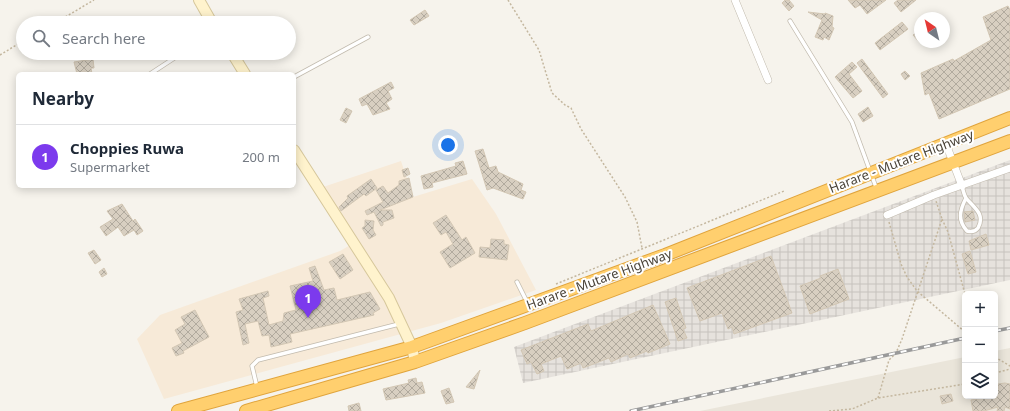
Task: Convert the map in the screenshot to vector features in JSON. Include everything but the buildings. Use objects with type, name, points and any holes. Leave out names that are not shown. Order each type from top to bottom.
[{"type":"highway","name":"Harare - Mutare Highway","points":[[178,411],[412,347],[665,255],[1010,118]]},
{"type":"highway","name":"Harare - Mutare Highway","points":[[246,411],[415,362],[525,324],[1010,140]]},
{"type":"street","points":[[198,0],[208,16]]},
{"type":"street","points":[[735,0],[768,80]]},
{"type":"street","points":[[236,60],[244,72]]},
{"type":"street","points":[[946,144],[962,186]]},
{"type":"street","points":[[296,153],[389,298],[412,347],[415,362]]},
{"type":"street","points":[[886,215],[934,195],[1010,168]]},
{"type":"lane","points":[[790,21],[852,122],[878,191]]},
{"type":"lane","points":[[296,76],[368,37]]},
{"type":"lane","points":[[153,72],[171,60]]},
{"type":"lane","points":[[962,186],[966,198],[977,208],[980,214],[979,226],[976,230],[971,232],[966,231],[964,228],[960,215],[966,198]]},
{"type":"lane","points":[[517,282],[528,305]]},
{"type":"lane","points":[[258,388],[252,366],[258,360],[402,324]]},
{"type":"path","points":[[66,16],[94,0]]},
{"type":"path","points":[[508,0],[539,50],[552,93],[565,105],[571,108],[581,129],[626,197],[637,222],[642,248]]},
{"type":"path","points":[[0,54],[16,45]]},
{"type":"path","points":[[552,285],[784,191]]},
{"type":"path","points":[[934,195],[948,232],[964,291]]},
{"type":"path","points":[[886,215],[901,264],[917,290],[962,329]]},
{"type":"path","points":[[878,398],[889,360],[896,353],[902,339],[917,290],[942,219]]},
{"type":"path","points":[[998,359],[1010,366]]},
{"type":"path","points":[[998,372],[1010,370]]},
{"type":"path","points":[[829,411],[853,410],[878,398],[962,384]]},
{"type":"shaded area","points":[[1010,160],[1010,280],[523,383],[514,347]]},
{"type":"shaded area","points":[[401,161],[413,197],[472,179],[496,214],[536,290],[441,323],[164,399],[137,339],[160,315],[340,251],[357,241],[323,187]]},
{"type":"shaded area","points":[[1010,348],[1010,411],[700,411],[962,358],[962,399],[998,399],[998,350]]},
{"type":"railway","points":[[998,330],[1010,328]]},
{"type":"railway","points":[[631,411],[962,339]]},
{"type":"place","name":"Choppies Ruwa","points":[[308,318]]}]
